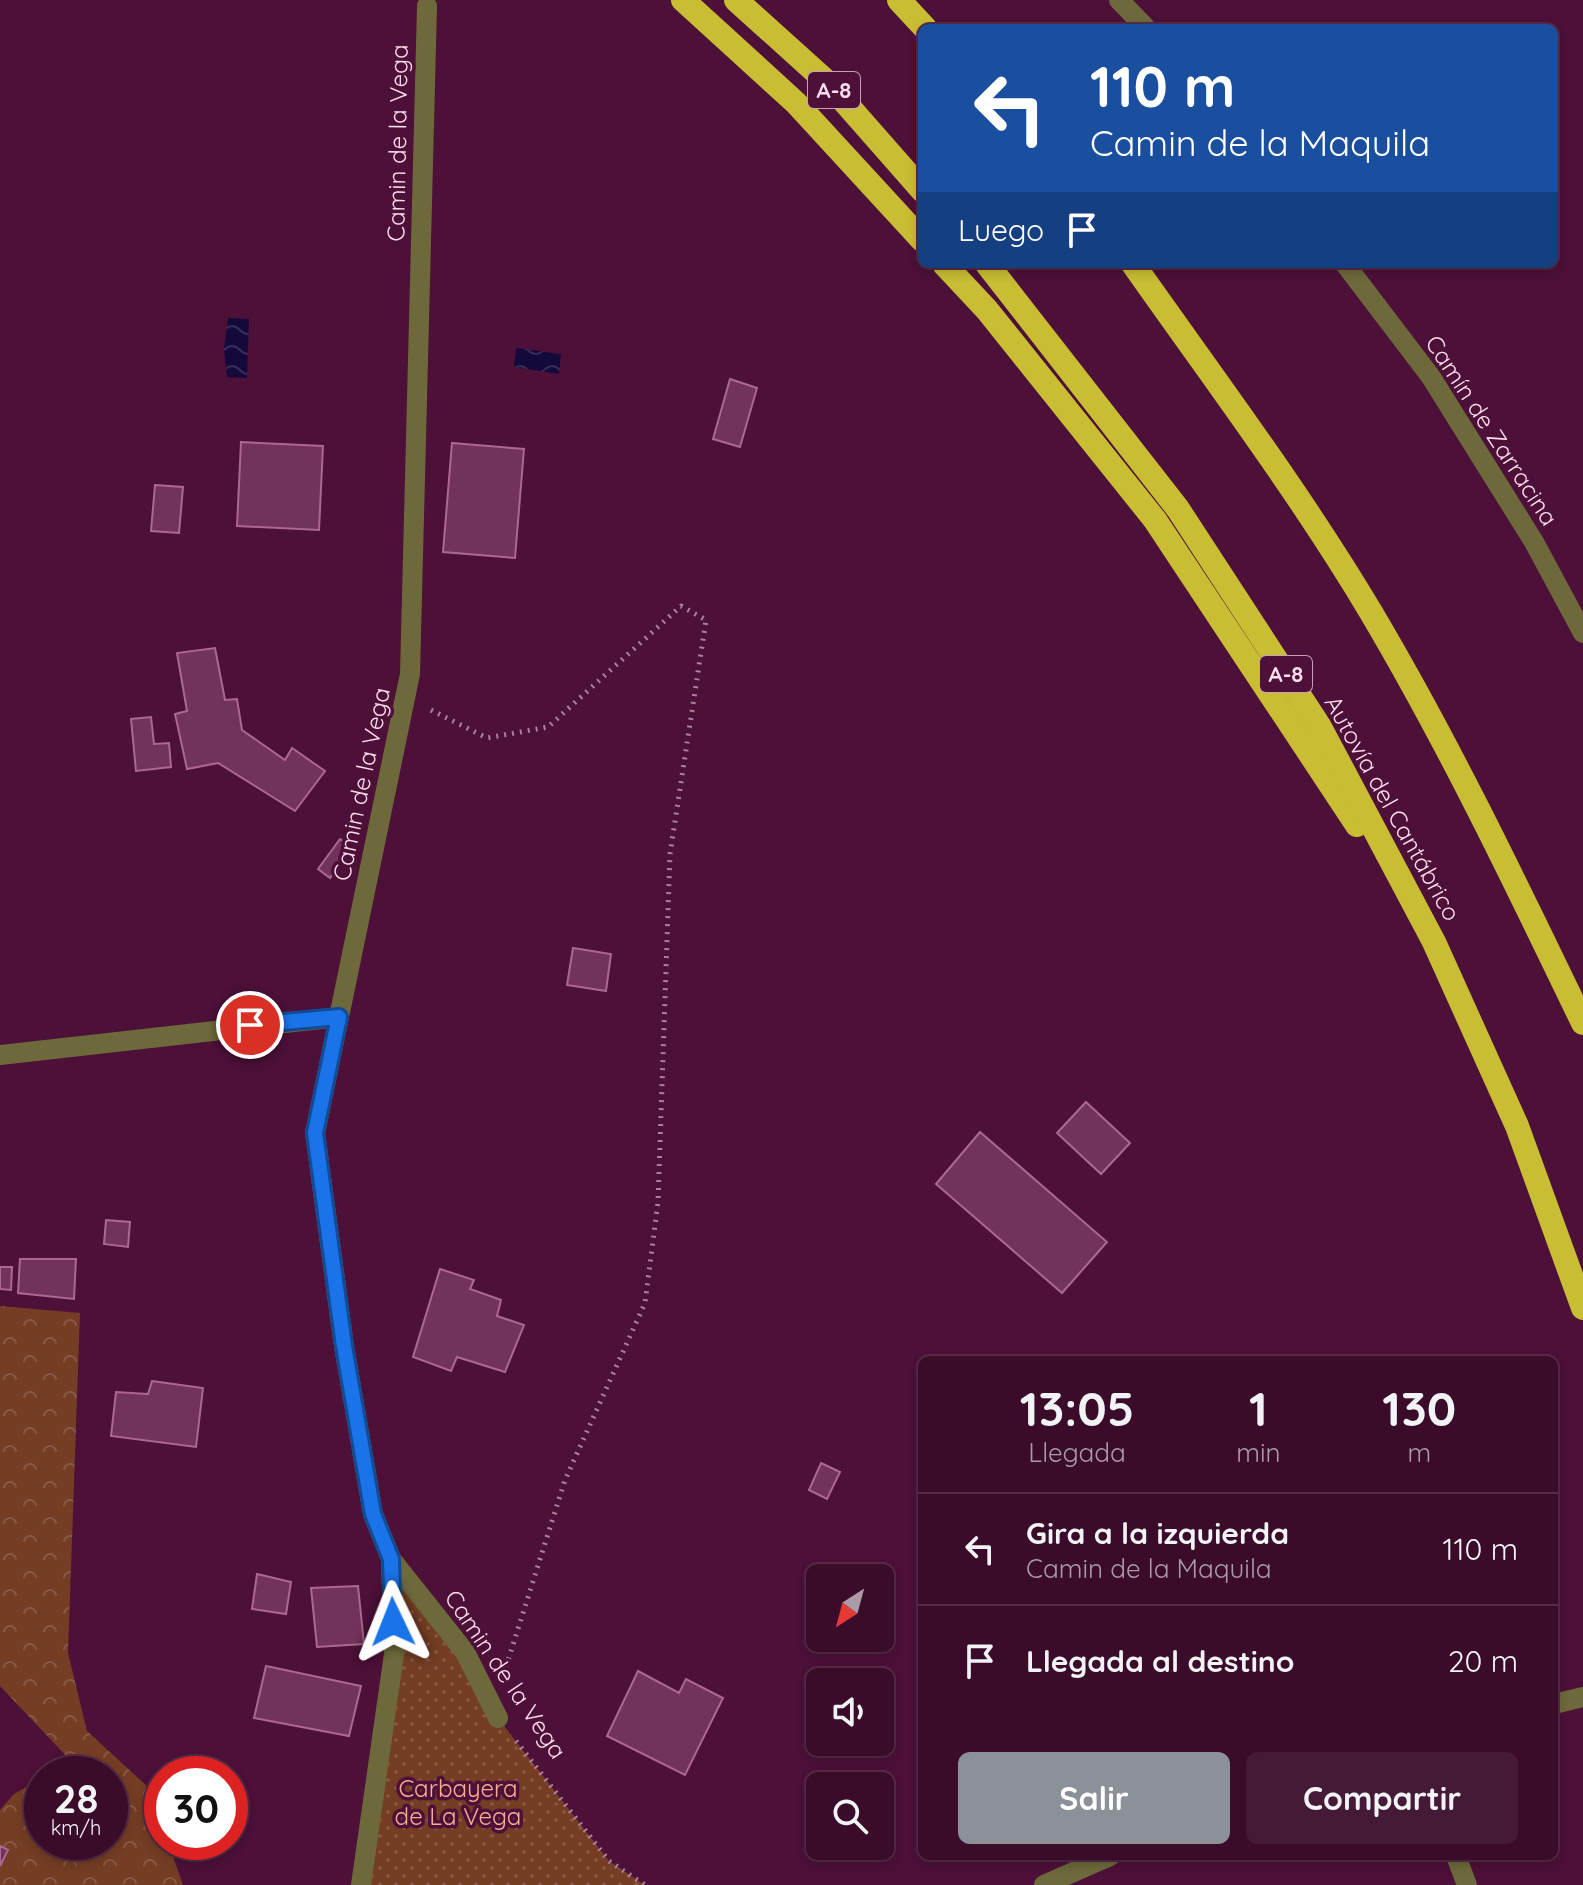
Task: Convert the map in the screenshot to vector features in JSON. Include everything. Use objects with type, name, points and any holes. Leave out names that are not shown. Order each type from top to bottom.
[{"type":"highway","points":[[683,0],[796,103],[918,236]]},
{"type":"highway","name":"A-8","points":[[736,0],[828,83],[918,185]]},
{"type":"highway","points":[[899,0],[921,24]]},
{"type":"highway","points":[[948,268],[987,310],[1155,520],[1434,942]]},
{"type":"highway","name":"Autovía del Cantábrico","points":[[990,268],[1178,509],[1320,727],[1434,942],[1517,1126],[1583,1308]]},
{"type":"highway","points":[[1136,268],[1257,439],[1371,611],[1458,765],[1583,1023]]},
{"type":"street","points":[[1119,0],[1142,24]]},
{"type":"street","name":"Camin de la Vega","points":[[427,6],[410,674],[315,1133],[344,1346],[373,1514],[391,1559],[465,1652],[495,1712]]},
{"type":"street","name":"Camín de Zarracina","points":[[1348,268],[1431,377],[1534,542],[1583,633]]},
{"type":"street","points":[[0,1055],[339,1017]]},
{"type":"street","name":"Camin de la Vega","points":[[361,1885],[394,1654],[391,1559]]},
{"type":"street","points":[[1558,1703],[1583,1697]]},
{"type":"street","points":[[1044,1885],[1101,1860]]},
{"type":"street","points":[[1458,1860],[1467,1885]]},
{"type":"path","points":[[405,696],[487,738],[548,727],[681,606],[706,620],[670,854],[658,1202],[645,1303],[565,1480],[495,1712]]},
{"type":"path","name":"Camin de la Vega","points":[[495,1712],[609,1861],[645,1885]]},
{"type":"green space","points":[[0,1306],[80,1313],[68,1653],[87,1731],[114,1756],[66,1756],[0,1686]]},
{"type":"green space","name":"Carbayera de La Vega","points":[[391,1559],[498,1718],[609,1861],[645,1885],[361,1885],[394,1654]]},
{"type":"green space","points":[[128,1769],[144,1783],[144,1860],[174,1860],[183,1885],[0,1885],[0,1810],[14,1794],[24,1788],[24,1860],[128,1860]]},
{"type":"water","points":[[228,318],[249,319],[247,378],[227,377],[224,349]]},
{"type":"water","points":[[516,348],[561,354],[559,374],[514,367]]},
{"type":"building","points":[[730,379],[757,388],[740,447],[713,439]]},
{"type":"building","points":[[241,442],[323,446],[319,530],[237,526]]},
{"type":"building","points":[[452,443],[524,449],[515,558],[443,552]]},
{"type":"building","points":[[155,485],[183,487],[179,533],[151,531]]},
{"type":"building","points":[[215,648],[225,700],[237,699],[242,730],[285,760],[292,748],[325,771],[295,811],[218,763],[187,769],[175,714],[187,711],[177,653]]},
{"type":"building","points":[[151,717],[154,744],[169,743],[171,767],[136,771],[131,719]]},
{"type":"building","points":[[340,839],[352,847],[330,878],[318,869]]},
{"type":"building","points":[[573,948],[611,954],[606,991],[567,985]]},
{"type":"building","points":[[1086,1102],[1130,1143],[1101,1174],[1057,1133]]},
{"type":"building","points":[[980,1132],[1107,1242],[1062,1293],[936,1184]]},
{"type":"building","points":[[106,1220],[130,1222],[128,1247],[104,1244]]},
{"type":"building","points":[[20,1259],[76,1259],[74,1299],[18,1293]]},
{"type":"building","points":[[0,1267],[12,1267],[11,1290],[0,1289]]},
{"type":"building","points":[[440,1269],[474,1280],[470,1289],[501,1300],[497,1316],[524,1325],[505,1372],[457,1357],[451,1371],[413,1357]]},
{"type":"building","points":[[152,1381],[203,1388],[196,1447],[111,1436],[116,1392],[148,1394]]},
{"type":"building","points":[[821,1463],[840,1472],[827,1499],[809,1490]]},
{"type":"building","points":[[257,1574],[291,1582],[286,1614],[252,1609]]},
{"type":"building","points":[[358,1586],[364,1644],[317,1647],[311,1588]]},
{"type":"building","points":[[266,1666],[361,1686],[349,1736],[254,1718]]},
{"type":"building","points":[[638,1671],[679,1693],[686,1679],[723,1698],[685,1775],[607,1736]]},
{"type":"building","points":[[0,1846],[8,1850],[0,1866]]},
{"type":"route","points":[[250,1025],[339,1017],[315,1133],[344,1346],[373,1514],[391,1559],[393,1622]]}]
